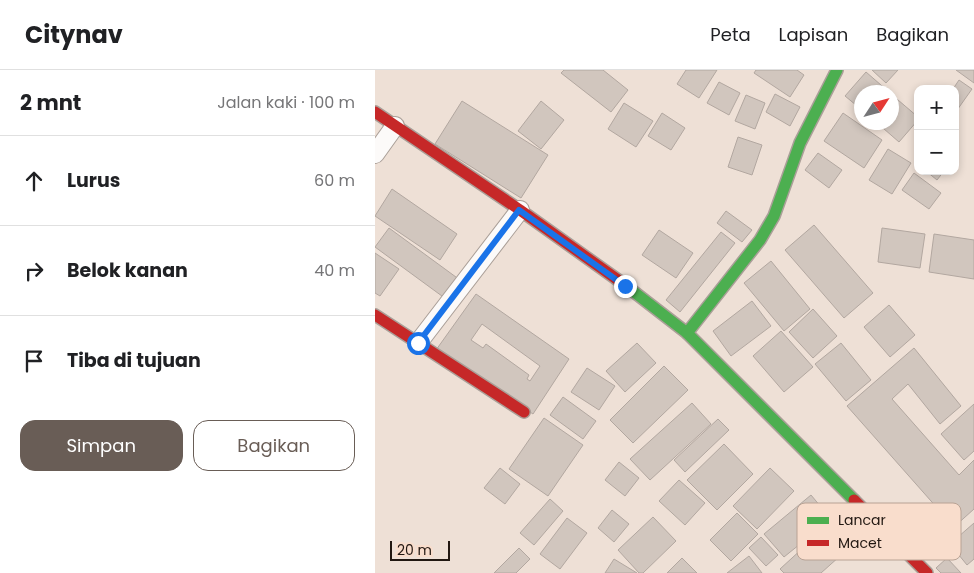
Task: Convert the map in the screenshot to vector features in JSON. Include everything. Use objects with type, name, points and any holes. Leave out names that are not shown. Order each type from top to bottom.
[{"type":"street","points":[[687,333],[760,240],[782,197],[800,144],[814,113],[837,70]]},
{"type":"street","points":[[375,112],[519,210],[687,333],[857,503]]},
{"type":"street","points":[[375,154],[395,126]]},
{"type":"street","points":[[418,343],[519,210]]},
{"type":"street","points":[[375,315],[524,412]]},
{"type":"street","points":[[914,560],[927,573]]},
{"type":"building","points":[[564,70],[603,70],[628,90],[611,112],[561,73]]},
{"type":"building","points":[[686,70],[717,70],[699,98],[677,84]]},
{"type":"building","points":[[756,70],[797,70],[804,75],[790,97],[754,73]]},
{"type":"building","points":[[872,70],[898,70],[886,83]]},
{"type":"building","points":[[956,70],[974,70],[974,83]]},
{"type":"building","points":[[866,72],[881,85],[855,85]]},
{"type":"building","points":[[959,80],[972,89],[959,107],[959,85],[956,85]]},
{"type":"building","points":[[719,82],[740,93],[729,115],[707,103]]},
{"type":"building","points":[[854,86],[854,103],[845,96]]},
{"type":"building","points":[[775,94],[800,107],[790,126],[766,112]]},
{"type":"building","points":[[746,95],[765,103],[755,129],[735,121]]},
{"type":"building","points":[[462,101],[548,155],[521,198],[435,144]]},
{"type":"building","points":[[541,101],[564,120],[541,149],[518,131]]},
{"type":"building","points":[[899,101],[914,114],[914,125],[899,142],[885,130],[899,130]]},
{"type":"building","points":[[624,103],[653,121],[636,147],[608,129]]},
{"type":"building","points":[[662,113],[685,128],[671,150],[648,136]]},
{"type":"building","points":[[843,113],[854,121],[854,130],[868,130],[882,140],[864,168],[824,141]]},
{"type":"building","points":[[738,137],[762,145],[752,175],[728,167]]},
{"type":"building","points":[[888,149],[911,163],[892,194],[869,180]]},
{"type":"building","points":[[818,153],[842,170],[829,188],[805,170]]},
{"type":"building","points":[[914,173],[914,175],[941,193],[929,209],[902,190]]},
{"type":"building","points":[[931,175],[941,175],[937,180]]},
{"type":"building","points":[[392,189],[457,234],[440,260],[375,216]]},
{"type":"building","points":[[726,211],[752,230],[742,242],[717,223]]},
{"type":"building","points":[[814,225],[873,293],[844,318],[785,250]]},
{"type":"building","points":[[389,228],[460,280],[446,299],[375,247]]},
{"type":"building","points":[[882,228],[925,234],[920,268],[878,262]]},
{"type":"building","points":[[659,230],[693,253],[676,278],[642,255]]},
{"type":"building","points":[[721,232],[735,243],[680,312],[666,300]]},
{"type":"building","points":[[934,234],[974,240],[974,279],[929,272]]},
{"type":"building","points":[[375,253],[399,269],[380,296],[375,293]]},
{"type":"building","points":[[771,261],[810,309],[784,331],[744,283]]},
{"type":"building","points":[[476,294],[569,359],[533,414],[436,350]],"holes":[[[482,324],[540,366],[530,381],[527,379],[529,375],[486,344],[483,348],[471,340]]]},
{"type":"building","points":[[752,301],[771,326],[731,356],[713,331]]},
{"type":"building","points":[[889,305],[915,335],[890,357],[864,327]]},
{"type":"building","points":[[813,309],[837,336],[813,358],[789,332]]},
{"type":"building","points":[[781,331],[813,367],[784,392],[753,356]]},
{"type":"building","points":[[637,343],[656,363],[625,392],[606,371]]},
{"type":"building","points":[[841,343],[871,380],[846,401],[815,364]]},
{"type":"building","points":[[914,348],[961,406],[940,424],[908,384],[892,399],[959,475],[974,460],[974,509],[961,521],[961,503],[933,503],[847,406]]},
{"type":"building","points":[[664,366],[688,390],[633,443],[610,420]]},
{"type":"building","points":[[587,368],[615,386],[599,410],[571,392]]},
{"type":"building","points":[[563,397],[596,421],[583,439],[550,415]]},
{"type":"building","points":[[692,403],[711,424],[650,480],[630,459]]},
{"type":"building","points":[[974,404],[974,451],[964,460],[941,434]]},
{"type":"building","points":[[544,418],[583,445],[548,496],[509,469]]},
{"type":"building","points":[[718,419],[729,430],[685,472],[674,460]]},
{"type":"building","points":[[724,444],[753,474],[717,510],[687,480]]},
{"type":"building","points":[[619,462],[639,478],[625,496],[605,480]]},
{"type":"building","points":[[500,468],[520,484],[505,504],[484,488]]},
{"type":"building","points":[[770,468],[794,491],[757,529],[733,506]]},
{"type":"building","points":[[679,480],[705,503],[685,525],[659,501]]},
{"type":"building","points":[[811,495],[818,503],[801,503]]},
{"type":"building","points":[[550,499],[563,511],[534,545],[520,533]]},
{"type":"building","points":[[797,507],[797,546],[784,557],[764,534]]},
{"type":"building","points":[[612,510],[629,524],[614,542],[598,528]]},
{"type":"building","points":[[737,513],[758,534],[731,561],[710,540]]},
{"type":"building","points":[[653,517],[676,541],[643,573],[639,573],[618,550]]},
{"type":"building","points":[[567,518],[587,533],[560,569],[540,554]]},
{"type":"building","points":[[974,523],[974,559],[967,565],[961,558],[961,534]]},
{"type":"building","points":[[761,537],[778,555],[766,566],[749,548]]},
{"type":"building","points":[[519,548],[530,559],[516,573],[494,573]]},
{"type":"building","points":[[797,553],[797,560],[836,560],[821,573],[784,573],[780,569]]},
{"type":"building","points":[[749,556],[762,573],[727,573]]},
{"type":"building","points":[[682,558],[697,573],[667,573]]},
{"type":"building","points":[[614,559],[637,573],[605,573]]},
{"type":"building","points":[[945,560],[949,560],[961,573],[941,573],[936,568]]},
{"type":"traffic: fast","points":[[687,333],[760,240],[774,216],[800,143],[837,70]]},
{"type":"traffic: fast","points":[[625,285],[687,333],[854,500]]},
{"type":"traffic: jam","points":[[375,112],[520,210],[625,285]]},
{"type":"traffic: jam","points":[[375,315],[524,412]]},
{"type":"traffic: jam","points":[[854,500],[857,503]]},
{"type":"traffic: jam","points":[[914,560],[927,573]]},
{"type":"route","points":[[418,343],[519,210],[625,286]]}]
